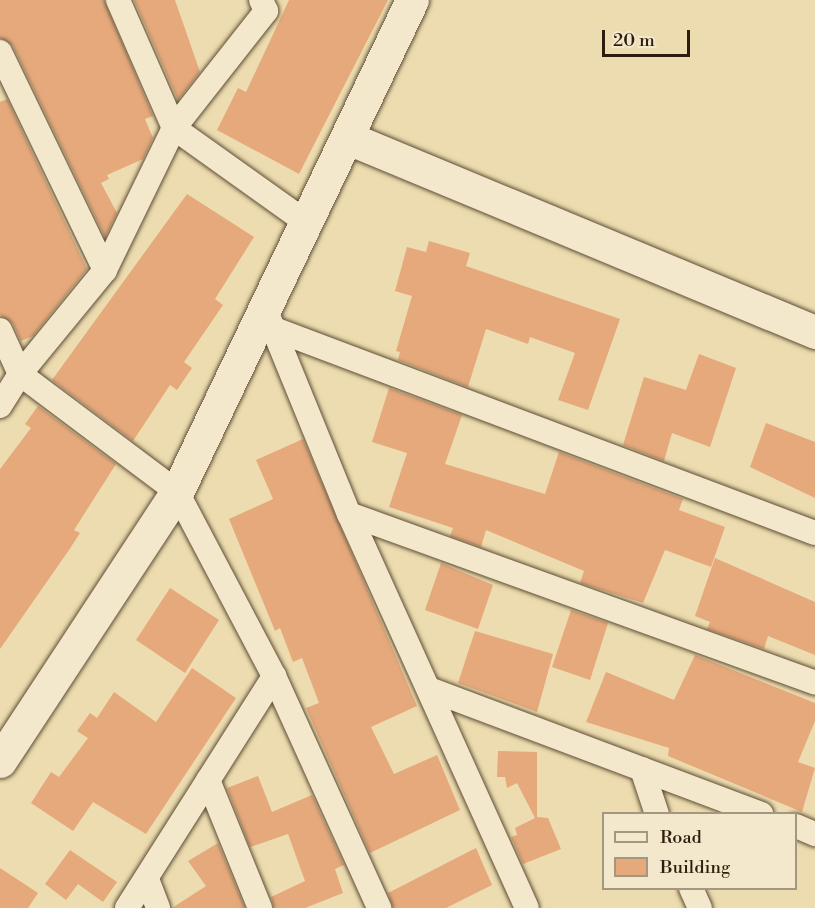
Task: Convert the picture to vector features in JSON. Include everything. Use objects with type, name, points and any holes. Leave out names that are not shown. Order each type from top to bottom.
[{"type":"street","points":[[118,0],[174,128],[307,223]]},
{"type":"street","points":[[0,761],[177,492],[269,318],[307,223],[412,0]]},
{"type":"street","points":[[0,406],[20,374],[105,270],[174,128],[266,4]]},
{"type":"street","points":[[0,52],[105,270]]},
{"type":"street","points":[[348,138],[815,332]]},
{"type":"street","points":[[269,318],[349,514],[527,908]]},
{"type":"street","points":[[269,318],[815,533]]},
{"type":"street","points":[[0,330],[20,374],[177,492],[274,676],[379,908]]},
{"type":"street","points":[[349,514],[815,683]]},
{"type":"street","points":[[127,908],[274,676]]},
{"type":"street","points":[[429,690],[758,812]]},
{"type":"street","points":[[642,769],[657,812]]},
{"type":"street","points":[[208,780],[260,908]]},
{"type":"street","points":[[797,827],[815,834]]},
{"type":"street","points":[[147,879],[158,908]]},
{"type":"street","points":[[692,890],[700,908]]},
{"type":"building","points":[[0,0],[104,0],[153,116],[145,119],[153,138],[143,159],[107,175],[109,179],[101,183],[117,213],[105,237],[13,46],[0,38]]},
{"type":"building","points":[[134,0],[175,0],[200,72],[178,100]]},
{"type":"building","points":[[289,0],[388,0],[299,174],[217,130],[238,88],[246,92]]},
{"type":"building","points":[[7,99],[87,269],[33,336],[21,341],[13,324],[0,315],[0,102]]},
{"type":"building","points":[[187,194],[254,237],[215,299],[223,305],[184,362],[192,368],[177,390],[170,385],[133,441],[52,380]]},
{"type":"building","points":[[429,241],[470,253],[466,266],[620,319],[588,410],[558,400],[575,353],[530,337],[528,344],[486,329],[468,387],[398,360],[400,352],[396,351],[412,296],[395,291],[407,247],[426,252]]},
{"type":"building","points":[[699,354],[736,368],[710,447],[672,433],[664,461],[623,445],[644,377],[686,390]]},
{"type":"building","points":[[389,388],[462,415],[445,464],[545,494],[559,452],[683,499],[679,510],[725,527],[711,567],[665,550],[643,603],[580,583],[584,571],[486,530],[481,547],[450,536],[453,528],[389,507],[407,453],[372,442]]},
{"type":"building","points":[[38,406],[116,464],[74,530],[80,533],[0,649],[0,469],[31,428],[25,424]]},
{"type":"building","points":[[766,423],[815,442],[815,498],[750,467]]},
{"type":"building","points":[[303,439],[417,706],[371,727],[394,774],[437,755],[460,810],[370,853],[306,708],[319,703],[302,658],[293,662],[280,628],[275,631],[229,519],[273,499],[256,460]]},
{"type":"building","points":[[715,558],[815,602],[815,655],[768,636],[764,649],[707,629],[710,622],[695,616]]},
{"type":"building","points":[[441,563],[493,585],[478,629],[425,610]]},
{"type":"building","points":[[170,588],[219,620],[185,673],[136,640]]},
{"type":"building","points":[[571,610],[608,623],[590,680],[552,667]]},
{"type":"building","points":[[475,631],[553,654],[537,712],[458,683]]},
{"type":"building","points":[[695,655],[815,703],[815,721],[798,762],[815,768],[802,812],[668,756],[669,748],[586,722],[606,672],[674,700]]},
{"type":"building","points":[[192,668],[236,698],[146,834],[93,802],[73,831],[31,803],[51,772],[59,777],[88,738],[77,731],[90,713],[97,718],[114,692],[156,722]]},
{"type":"building","points":[[498,751],[537,752],[537,817],[548,818],[561,849],[523,864],[511,837],[517,835],[515,828],[535,818],[517,783],[507,788],[505,777],[497,777]]},
{"type":"building","points":[[258,776],[272,812],[312,795],[344,865],[335,869],[343,893],[305,908],[274,908],[271,897],[305,881],[288,834],[250,847],[227,788]]},
{"type":"building","points":[[218,843],[245,908],[172,908],[206,886],[188,861]]},
{"type":"building","points":[[476,848],[492,885],[446,908],[393,908],[388,893]]},
{"type":"building","points":[[70,850],[117,882],[103,902],[78,884],[66,900],[45,884]]},
{"type":"building","points":[[0,868],[38,893],[28,908],[0,908]]}]
